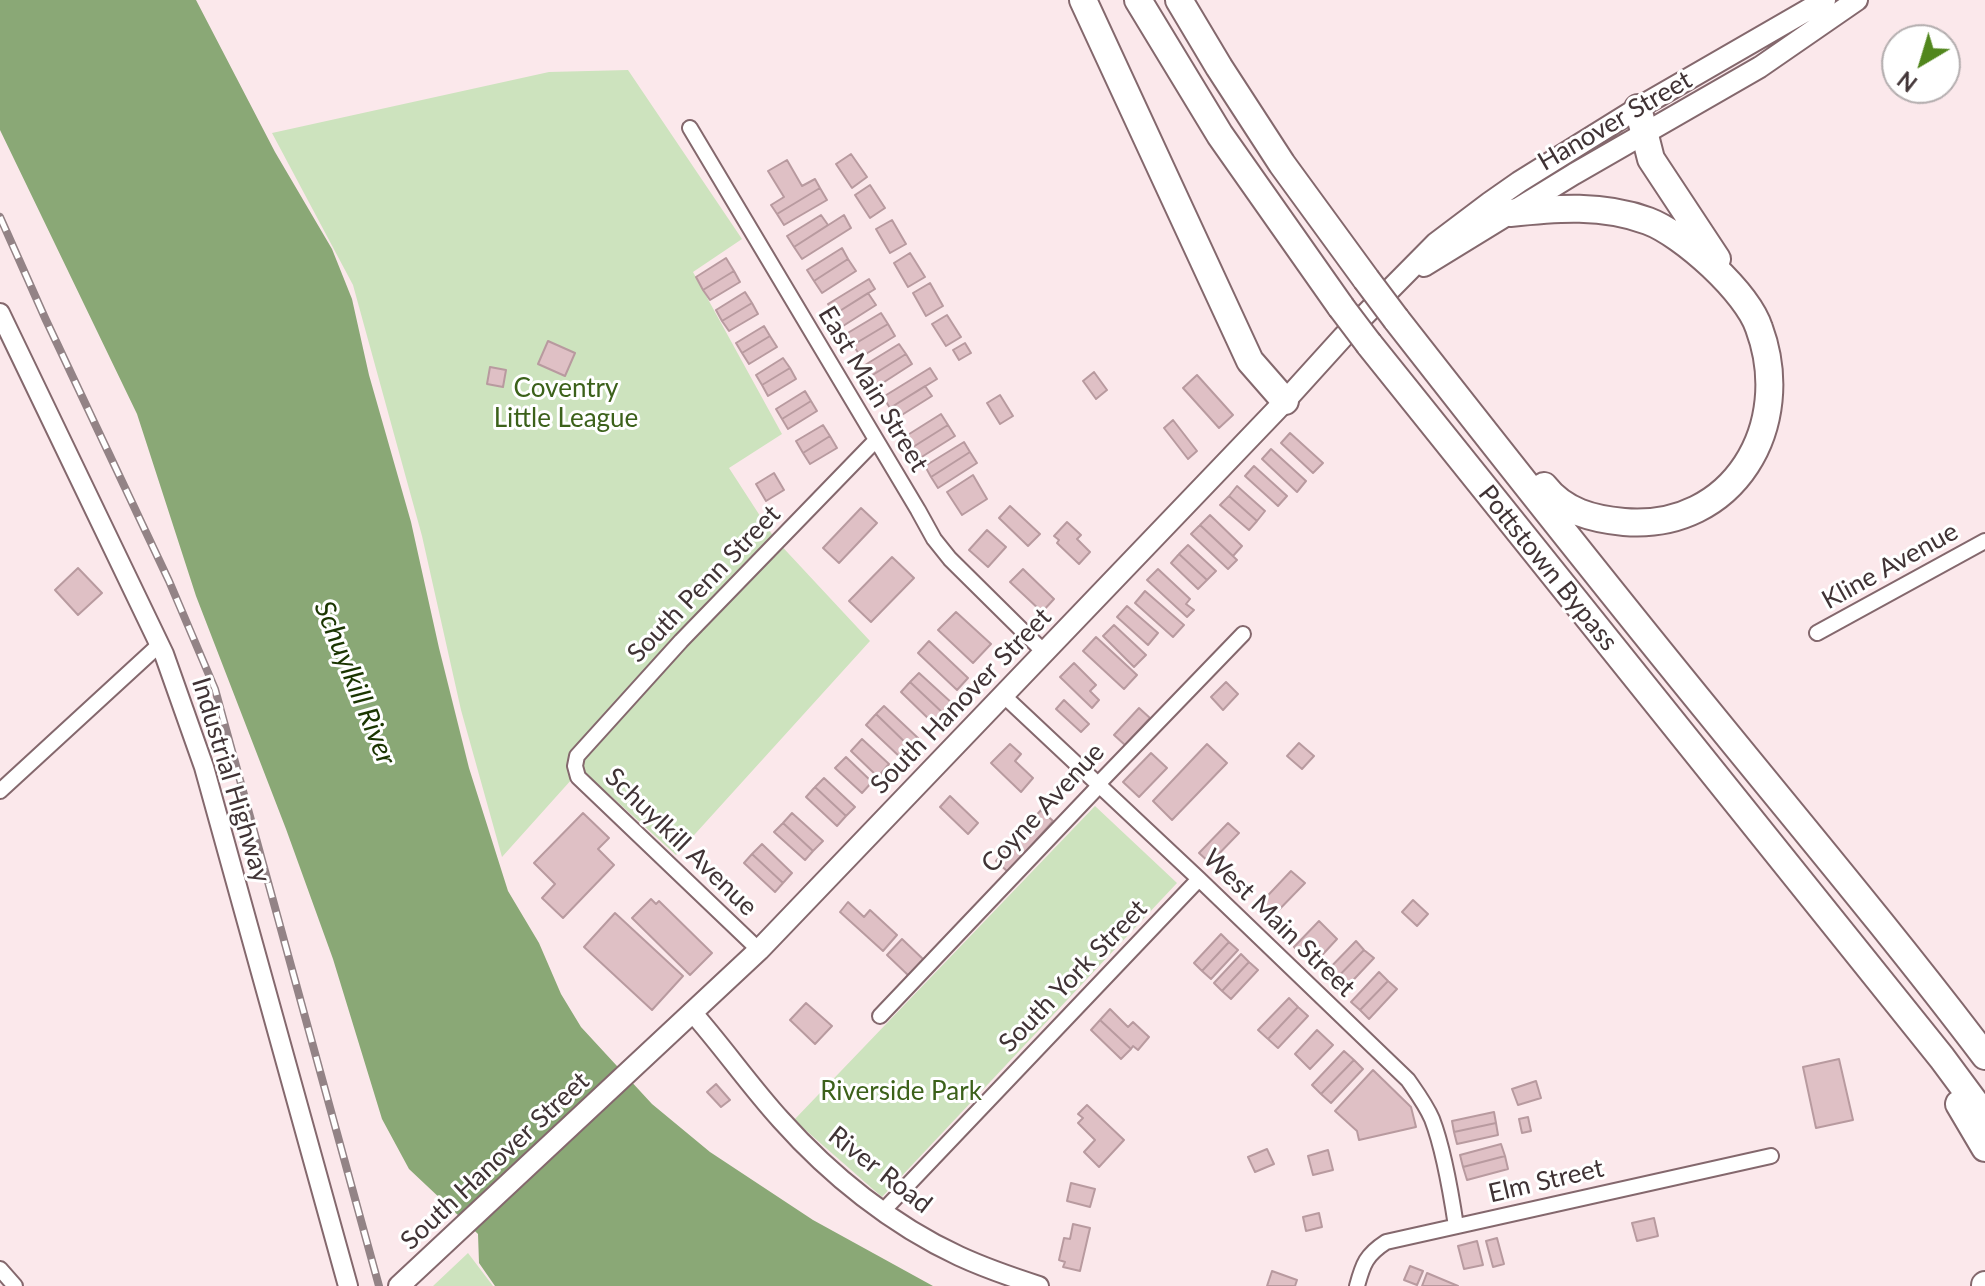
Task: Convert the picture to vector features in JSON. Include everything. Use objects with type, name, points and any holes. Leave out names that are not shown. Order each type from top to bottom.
[{"type":"highway","points":[[1083,0],[1250,361],[1285,401]]},
{"type":"highway","name":"Pottstown Bypass","points":[[1138,0],[1220,135],[1369,344],[1942,1058],[1985,1116]]},
{"type":"highway","name":"Pottstown Bypass","points":[[1179,0],[1282,164],[1396,319],[1916,965],[1985,1056]]},
{"type":"highway","points":[[1500,452],[1522,458],[1552,497],[1574,511],[1614,521],[1640,523],[1683,513],[1708,502],[1750,462],[1767,421],[1770,402],[1769,371],[1760,328],[1651,159],[1641,120]]},
{"type":"highway","points":[[1510,213],[1597,209],[1660,226],[1714,267],[1753,313]]},
{"type":"highway","points":[[1870,909],[1985,1031]]},
{"type":"highway","points":[[1914,1024],[1985,1148]]},
{"type":"main road","name":"Hanover Street","points":[[1397,283],[1510,213],[1641,120],[1825,0]]},
{"type":"main road","name":"Hanover Street","points":[[1285,401],[1436,243],[1489,203],[1519,182],[1641,120],[1760,67],[1857,0]]},
{"type":"main road","name":"South Hanover Street","points":[[406,1279],[759,950],[1285,401]]},
{"type":"street","name":"East Main Street","points":[[690,128],[934,539],[950,559],[1044,652]]},
{"type":"street","name":"Industrial Highway","points":[[0,315],[159,645],[204,767],[348,1286]]},
{"type":"street","name":"South Penn Street","points":[[575,766],[577,756],[681,641],[876,440]]},
{"type":"street","name":"Kline Avenue","points":[[1817,633],[1985,541]]},
{"type":"street","name":"Coyne Avenue","points":[[880,1016],[1243,634]]},
{"type":"street","points":[[0,791],[159,645]]},
{"type":"street","name":"West Main Street","points":[[1003,695],[1408,1080],[1432,1120],[1456,1226]]},
{"type":"street","name":"Schuylkill Avenue","points":[[575,766],[578,777],[759,950]]},
{"type":"street","name":"South York Street","points":[[883,1211],[1199,879]]},
{"type":"street","name":"River Road","points":[[692,1012],[781,1121],[856,1191],[917,1234],[957,1255],[995,1272],[1039,1286]]},
{"type":"street","name":"Elm Street","points":[[1357,1286],[1365,1261],[1373,1250],[1386,1242],[1771,1156]]},
{"type":"street","points":[[0,1269],[15,1286]]},
{"type":"green space","name":"Coventry Little League","points":[[628,70],[742,239],[693,272],[782,434],[729,468],[775,539],[870,641],[676,855],[581,769],[502,857],[461,710],[422,536],[353,285],[272,133],[549,72]]},
{"type":"green space","name":"Riverside Park","points":[[1095,806],[1177,883],[882,1197],[794,1120]]},
{"type":"green space","points":[[468,1253],[493,1286],[433,1286]]},
{"type":"water","name":"Schuylkill River","points":[[0,0],[196,0],[275,152],[332,249],[352,299],[369,375],[411,522],[469,768],[508,891],[539,943],[561,994],[581,1027],[652,1104],[710,1152],[813,1220],[933,1286],[495,1286],[479,1263],[478,1234],[409,1169],[382,1119],[333,959],[196,596],[137,414],[0,130]]},
{"type":"building","points":[[851,154],[867,177],[852,188],[836,164]]},
{"type":"building","points":[[787,160],[802,186],[815,179],[820,188],[777,214],[771,205],[784,197],[768,171]]},
{"type":"building","points":[[870,185],[885,208],[870,218],[855,195]]},
{"type":"building","points":[[820,188],[827,200],[784,225],[777,214]]},
{"type":"building","points":[[821,215],[828,225],[794,247],[787,236]]},
{"type":"building","points":[[844,215],[851,228],[802,259],[794,247]]},
{"type":"building","points":[[892,220],[906,244],[890,253],[876,229]]},
{"type":"building","points":[[842,248],[848,259],[814,281],[807,270]]},
{"type":"building","points":[[910,253],[925,277],[908,287],[894,263]]},
{"type":"building","points":[[726,258],[734,271],[703,290],[696,277]]},
{"type":"building","points":[[848,259],[856,271],[822,293],[814,281]]},
{"type":"building","points":[[734,271],[740,282],[710,300],[703,290]]},
{"type":"building","points":[[869,279],[875,289],[835,314],[828,304]]},
{"type":"building","points":[[930,283],[943,306],[926,316],[913,293]]},
{"type":"building","points":[[745,292],[752,303],[722,321],[716,310]]},
{"type":"building","points":[[868,293],[876,305],[843,326],[835,314]]},
{"type":"building","points":[[752,303],[758,314],[729,331],[722,321]]},
{"type":"building","points":[[881,313],[888,324],[853,345],[846,334]]},
{"type":"building","points":[[947,315],[961,337],[946,346],[932,324]]},
{"type":"building","points":[[888,324],[895,336],[861,357],[853,345]]},
{"type":"building","points":[[764,326],[770,336],[742,353],[736,343]]},
{"type":"building","points":[[770,336],[777,347],[749,364],[742,353]]},
{"type":"building","points":[[548,341],[575,353],[565,376],[538,364]]},
{"type":"building","points":[[965,343],[971,353],[959,360],[953,350]]},
{"type":"building","points":[[899,344],[906,354],[871,376],[865,365]]},
{"type":"building","points":[[906,354],[912,364],[878,386],[871,376]]},
{"type":"building","points":[[783,358],[790,368],[762,385],[756,375]]},
{"type":"building","points":[[490,367],[506,370],[503,387],[487,384]]},
{"type":"building","points":[[790,368],[796,379],[768,396],[762,385]]},
{"type":"building","points":[[930,368],[937,379],[890,408],[883,397]]},
{"type":"building","points":[[1094,372],[1107,390],[1096,399],[1083,381]]},
{"type":"building","points":[[1197,375],[1233,415],[1219,428],[1183,388]]},
{"type":"building","points":[[925,386],[932,396],[897,418],[890,408]]},
{"type":"building","points":[[805,391],[811,401],[782,419],[776,409]]},
{"type":"building","points":[[1000,395],[1013,416],[1000,424],[987,403]]},
{"type":"building","points":[[811,401],[817,411],[788,429],[782,419]]},
{"type":"building","points":[[941,414],[948,425],[913,447],[906,436]]},
{"type":"building","points":[[1173,420],[1197,451],[1188,459],[1164,428]]},
{"type":"building","points":[[823,425],[830,436],[803,453],[796,441]]},
{"type":"building","points":[[948,425],[955,436],[920,458],[913,447]]},
{"type":"building","points":[[1290,433],[1323,463],[1313,473],[1281,443]]},
{"type":"building","points":[[830,436],[837,448],[810,464],[803,453]]},
{"type":"building","points":[[964,442],[970,452],[931,477],[925,466]]},
{"type":"building","points":[[1271,449],[1306,481],[1297,492],[1262,459]]},
{"type":"building","points":[[970,452],[977,463],[938,488],[931,477]]},
{"type":"building","points":[[1254,466],[1287,496],[1278,506],[1245,476]]},
{"type":"building","points":[[774,473],[784,490],[766,501],[756,484]]},
{"type":"building","points":[[973,475],[987,499],[962,515],[947,492]]},
{"type":"building","points":[[1237,486],[1265,511],[1257,521],[1229,496]]},
{"type":"building","points":[[1229,496],[1257,521],[1249,530],[1220,505]]},
{"type":"building","points":[[1010,506],[1040,534],[1028,546],[999,518]]},
{"type":"building","points":[[861,508],[877,523],[839,563],[823,548]]},
{"type":"building","points":[[1210,515],[1242,546],[1233,556],[1200,525]]},
{"type":"building","points":[[1067,522],[1081,535],[1077,539],[1090,552],[1079,564],[1057,543],[1059,540],[1054,536]]},
{"type":"building","points":[[1200,525],[1237,560],[1228,569],[1191,534]]},
{"type":"building","points":[[987,530],[1006,547],[988,567],[969,550]]},
{"type":"building","points":[[1188,545],[1216,571],[1207,580],[1179,554]]},
{"type":"building","points":[[1179,554],[1207,580],[1198,589],[1171,563]]},
{"type":"building","points":[[892,557],[914,578],[871,622],[849,601]]},
{"type":"building","points":[[78,568],[102,593],[78,615],[55,590]]},
{"type":"building","points":[[1023,569],[1054,599],[1042,612],[1010,582]]},
{"type":"building","points":[[1158,569],[1190,599],[1186,604],[1194,610],[1187,617],[1147,580]]},
{"type":"building","points":[[1145,591],[1184,625],[1173,637],[1135,603]]},
{"type":"building","points":[[1127,606],[1158,633],[1148,645],[1117,617]]},
{"type":"building","points":[[956,612],[991,644],[973,663],[938,630]]},
{"type":"building","points":[[1114,625],[1146,655],[1134,667],[1103,636]]},
{"type":"building","points":[[1096,637],[1137,675],[1124,689],[1083,651]]},
{"type":"building","points":[[929,641],[968,678],[957,690],[918,653]]},
{"type":"building","points":[[1074,663],[1096,685],[1090,691],[1099,700],[1092,708],[1060,677]]},
{"type":"building","points":[[919,673],[953,704],[944,714],[910,682]]},
{"type":"building","points":[[910,682],[944,714],[934,724],[901,692]]},
{"type":"building","points":[[1226,682],[1238,694],[1223,710],[1211,697]]},
{"type":"building","points":[[1064,700],[1089,724],[1081,732],[1056,709]]},
{"type":"building","points":[[884,706],[918,738],[910,747],[876,714]]},
{"type":"building","points":[[1139,708],[1150,718],[1125,745],[1114,735]]},
{"type":"building","points":[[876,714],[910,747],[900,757],[866,725]]},
{"type":"building","points":[[862,739],[889,764],[878,777],[851,751]]},
{"type":"building","points":[[1299,743],[1314,756],[1302,769],[1287,756]]},
{"type":"building","points":[[1010,744],[1021,754],[1015,761],[1033,778],[1021,792],[991,763]]},
{"type":"building","points":[[1207,744],[1227,763],[1172,820],[1153,801]]},
{"type":"building","points":[[1151,753],[1167,768],[1139,797],[1123,782]]},
{"type":"building","points":[[846,757],[872,782],[862,793],[835,768]]},
{"type":"building","points":[[824,778],[855,807],[846,816],[815,787]]},
{"type":"building","points":[[815,787],[846,816],[837,826],[806,797]]},
{"type":"building","points":[[950,796],[978,823],[968,834],[940,807]]},
{"type":"building","points":[[1041,810],[1053,821],[1008,872],[996,861]]},
{"type":"building","points":[[583,813],[609,838],[598,849],[614,865],[563,918],[542,898],[555,884],[534,863]]},
{"type":"building","points":[[792,813],[823,841],[813,851],[783,823]]},
{"type":"building","points":[[783,823],[813,851],[805,860],[774,832]]},
{"type":"building","points":[[1228,823],[1239,833],[1210,863],[1199,853]]},
{"type":"building","points":[[762,844],[792,873],[783,883],[752,854]]},
{"type":"building","points":[[752,854],[783,883],[775,892],[744,863]]},
{"type":"building","points":[[1291,871],[1305,883],[1269,920],[1256,908]]},
{"type":"building","points":[[651,899],[656,904],[659,901],[712,953],[690,975],[632,918]]},
{"type":"building","points":[[1413,900],[1428,914],[1417,926],[1402,912]]},
{"type":"building","points":[[848,902],[864,917],[870,910],[897,935],[883,951],[840,912]]},
{"type":"building","points":[[615,913],[683,976],[652,1010],[584,947]]},
{"type":"building","points":[[1319,921],[1337,939],[1313,965],[1294,947]]},
{"type":"building","points":[[1221,934],[1229,942],[1202,971],[1194,963]]},
{"type":"building","points":[[902,939],[924,960],[909,976],[887,955]]},
{"type":"building","points":[[1356,941],[1364,950],[1331,984],[1323,975]]},
{"type":"building","points":[[1229,942],[1238,950],[1211,979],[1202,971]]},
{"type":"building","points":[[1364,950],[1374,958],[1341,993],[1331,984]]},
{"type":"building","points":[[1241,954],[1249,962],[1222,991],[1214,983]]},
{"type":"building","points":[[1249,962],[1258,970],[1231,999],[1222,991]]},
{"type":"building","points":[[1379,972],[1388,981],[1360,1010],[1351,1002]]},
{"type":"building","points":[[1388,981],[1397,989],[1369,1019],[1360,1010]]},
{"type":"building","points":[[1289,998],[1298,1007],[1268,1039],[1258,1030]]},
{"type":"building","points":[[806,1003],[832,1026],[815,1044],[790,1020]]},
{"type":"building","points":[[1298,1007],[1308,1016],[1278,1048],[1268,1039]]},
{"type":"building","points":[[1110,1009],[1128,1027],[1133,1022],[1149,1037],[1138,1050],[1133,1046],[1131,1049],[1100,1020]]},
{"type":"building","points":[[1100,1020],[1131,1049],[1121,1059],[1091,1030]]},
{"type":"building","points":[[1317,1030],[1333,1045],[1310,1069],[1295,1054]]},
{"type":"building","points":[[1344,1051],[1354,1060],[1321,1094],[1312,1085]]},
{"type":"building","points":[[1839,1059],[1853,1120],[1816,1128],[1803,1067]]},
{"type":"building","points":[[1354,1060],[1363,1069],[1331,1103],[1321,1094]]},
{"type":"building","points":[[1373,1070],[1411,1107],[1416,1127],[1359,1140],[1357,1131],[1335,1111]]},
{"type":"building","points":[[1536,1081],[1541,1098],[1518,1105],[1512,1089]]},
{"type":"building","points":[[716,1084],[730,1100],[721,1107],[707,1092]]},
{"type":"building","points":[[1087,1105],[1124,1140],[1099,1167],[1084,1152],[1095,1140],[1078,1123],[1083,1118],[1078,1114]]},
{"type":"building","points":[[1494,1112],[1496,1123],[1454,1132],[1452,1121]]},
{"type":"building","points":[[1528,1117],[1531,1131],[1522,1133],[1519,1119]]},
{"type":"building","points":[[1496,1123],[1498,1135],[1457,1144],[1454,1132]]},
{"type":"building","points":[[1501,1144],[1505,1156],[1463,1167],[1460,1155]]},
{"type":"building","points":[[1267,1149],[1274,1164],[1255,1172],[1248,1157]]},
{"type":"building","points":[[1328,1150],[1333,1170],[1313,1175],[1308,1156]]},
{"type":"building","points":[[1505,1156],[1508,1169],[1467,1180],[1463,1167]]},
{"type":"building","points":[[1071,1183],[1095,1189],[1090,1207],[1067,1201]]},
{"type":"building","points":[[1319,1213],[1322,1227],[1306,1231],[1303,1217]]},
{"type":"building","points":[[1654,1218],[1658,1236],[1637,1241],[1632,1223]]},
{"type":"building","points":[[1073,1224],[1090,1228],[1080,1271],[1063,1267],[1065,1262],[1059,1260],[1064,1238],[1070,1239]]},
{"type":"building","points":[[1497,1238],[1504,1264],[1493,1267],[1486,1241]]},
{"type":"building","points":[[1477,1241],[1483,1265],[1464,1269],[1458,1246]]},
{"type":"building","points":[[1410,1266],[1423,1271],[1417,1285],[1404,1280]]},
{"type":"building","points":[[1272,1271],[1297,1280],[1295,1286],[1267,1286]]},
{"type":"building","points":[[1427,1273],[1458,1286],[1422,1286]]},
{"type":"railway","points":[[0,217],[169,581],[215,689],[379,1286]]}]
